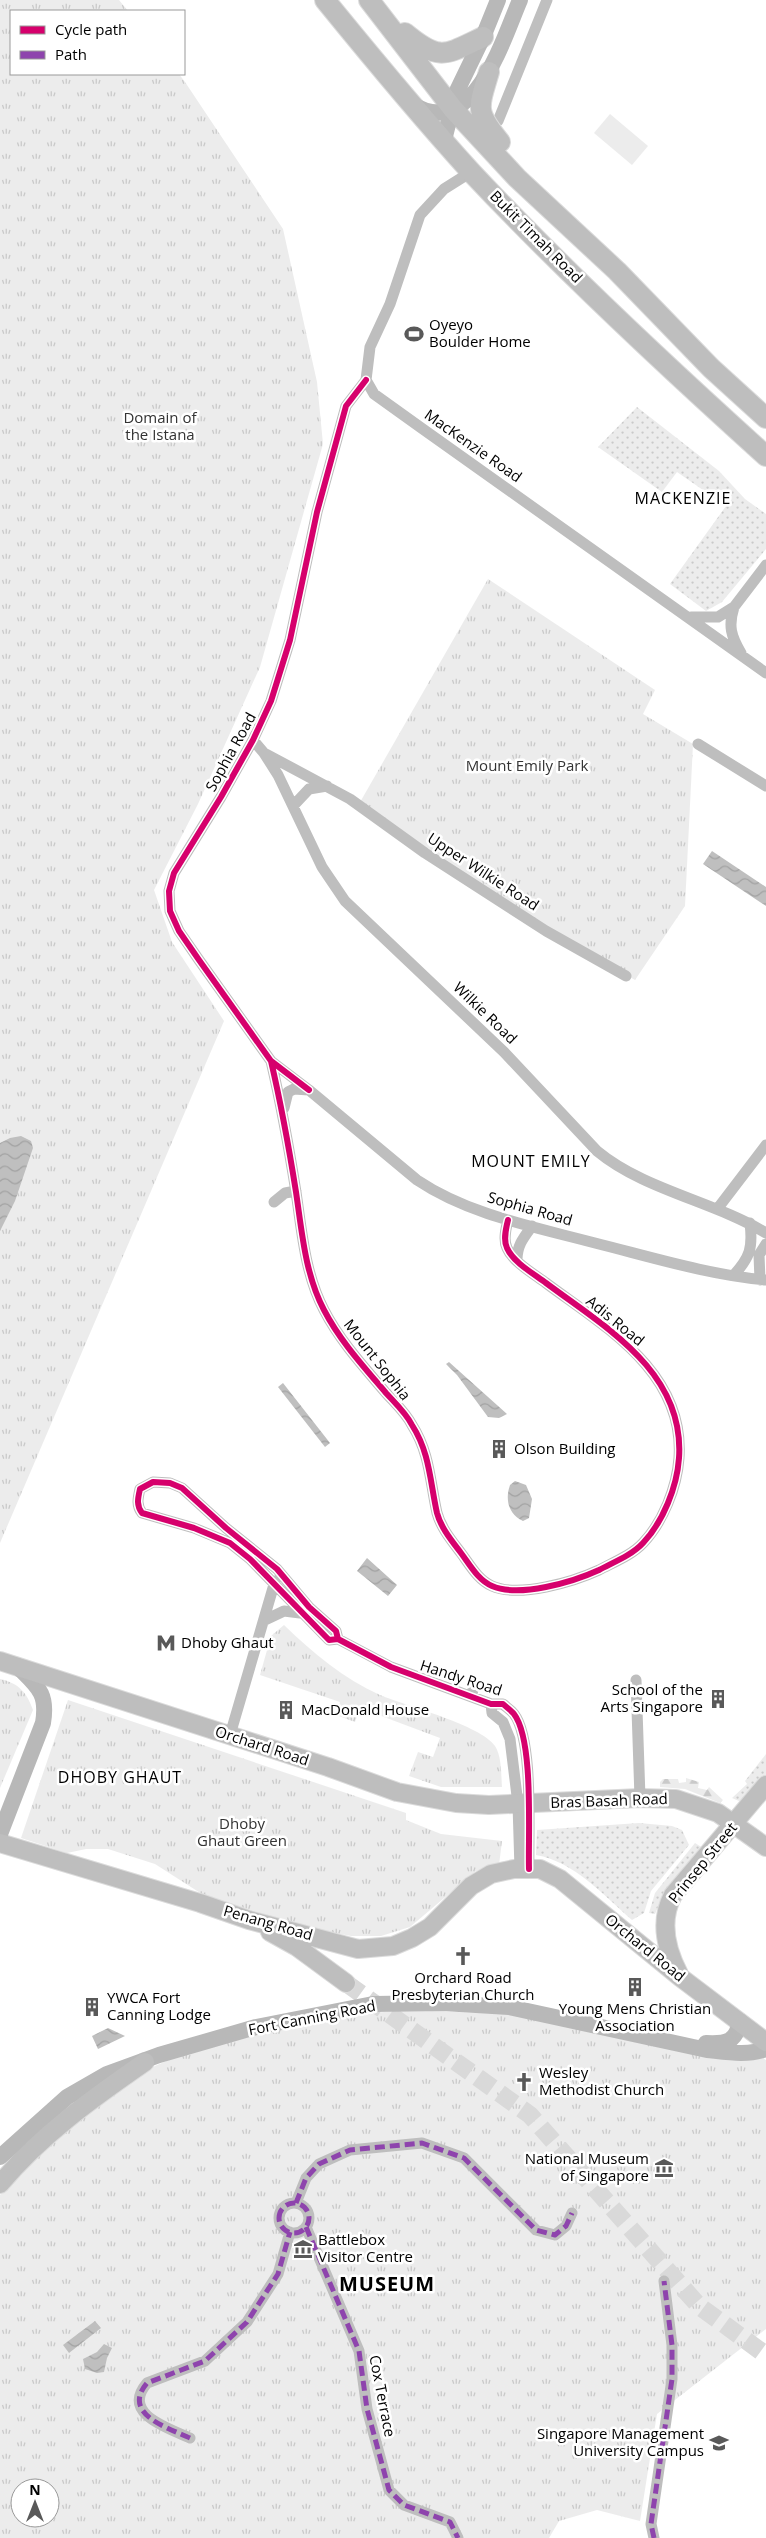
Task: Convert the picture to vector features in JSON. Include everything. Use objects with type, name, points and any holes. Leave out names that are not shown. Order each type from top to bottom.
[{"type":"highway","name":"Bukit Timah Road","points":[[325,0],[408,102],[471,172],[646,347],[766,456]]},
{"type":"highway","name":"Bukit Timah Road","points":[[373,5],[453,109],[517,178],[607,262],[711,368],[764,411]]},
{"type":"highway","points":[[373,5],[421,46],[438,53],[450,53],[483,37]]},
{"type":"highway","points":[[384,71],[397,58],[398,36]]},
{"type":"highway","points":[[489,72],[479,105],[486,126],[532,179],[600,238],[607,262]]},
{"type":"main road","points":[[444,140],[456,93],[483,37],[498,0]]},
{"type":"main road","points":[[408,102],[425,111],[443,112],[465,104],[489,72],[520,0]]},
{"type":"main road","name":"Orchard Road","points":[[0,1661],[230,1735],[397,1792],[456,1803],[524,1804]]},
{"type":"main road","points":[[0,1834],[43,1724],[45,1709],[43,1696],[38,1687],[17,1666]]},
{"type":"main road","name":"Prinsep Street","points":[[680,1977],[667,1944],[664,1927],[668,1904],[673,1895],[766,1785]]},
{"type":"main road","name":"Bras Basah Road","points":[[524,1804],[676,1798],[704,1806],[735,1823],[766,1847]]},
{"type":"main road","name":"Penang Road","points":[[0,1842],[192,1900],[249,1920],[358,1949],[394,1946],[430,1927],[481,1879],[504,1871],[524,1869]]},
{"type":"main road","name":"Orchard Road","points":[[524,1869],[544,1870],[560,1879],[680,1977],[740,2020],[766,2042]]},
{"type":"main road","points":[[249,1920],[297,1947],[346,1983]]},
{"type":"main road","name":"Fort Canning Road","points":[[6,2152],[67,2097],[87,2084],[123,2068],[205,2041],[281,2021],[373,2004],[443,2003],[509,2007],[707,2050],[739,2053],[758,2052],[766,2049]]},
{"type":"main road","name":"Fort Canning Road","points":[[672,2042],[725,2042],[733,2038],[737,2032],[740,2020]]},
{"type":"main road","points":[[0,2184],[38,2144],[97,2096],[148,2060]]},
{"type":"street","points":[[366,380],[370,347],[390,304],[420,215],[444,189],[471,172]]},
{"type":"street","name":"MacKenzie Road","points":[[366,380],[374,394],[766,673]]},
{"type":"street","name":"Sophia Road","points":[[366,380],[346,406],[317,512],[286,656],[269,707],[253,740],[174,873],[169,891],[170,911],[179,931],[271,1061],[434,1192],[508,1220],[675,1263],[763,1280]]},
{"type":"street","points":[[689,617],[718,618],[734,606],[766,565]]},
{"type":"street","points":[[734,606],[729,626],[732,637],[743,657]]},
{"type":"street","name":"Wilkie Road","points":[[253,740],[264,753],[293,806],[322,867],[345,901],[504,1052],[597,1151],[613,1164],[632,1174],[718,1208],[766,1233]]},
{"type":"street","points":[[698,744],[766,786]]},
{"type":"street","name":"Upper Wilkie Road","points":[[264,753],[327,786],[546,931],[626,976]]},
{"type":"street","points":[[293,806],[309,789],[327,786]]},
{"type":"street","name":"Mount Sophia","points":[[271,1061],[283,1114],[311,1278],[326,1314],[351,1352],[412,1423],[429,1461],[438,1515],[443,1527],[476,1574],[490,1586],[502,1589]]},
{"type":"street","name":"Mount Sophia","points":[[283,1114],[288,1092],[294,1089],[313,1093]]},
{"type":"street","points":[[718,1208],[766,1145]]},
{"type":"street","points":[[274,1202],[285,1193],[296,1191]]},
{"type":"street","name":"Adis Road","points":[[502,1589],[525,1591],[588,1574],[629,1554],[642,1544],[653,1530],[672,1493],[679,1460],[674,1415],[659,1380],[645,1361],[628,1344],[517,1260],[506,1246],[508,1220]]},
{"type":"street","points":[[734,1275],[747,1261],[751,1249],[750,1224]]},
{"type":"street","points":[[517,1260],[520,1242],[532,1226]]},
{"type":"street","points":[[763,1280],[759,1255],[766,1244]]},
{"type":"street","name":"Handy Road","points":[[338,1638],[336,1631],[309,1607],[277,1569],[226,1528],[182,1488],[170,1483],[153,1482],[140,1489],[138,1508],[142,1513],[222,1538],[250,1559],[328,1640],[338,1638],[391,1667],[491,1704],[492,1713],[503,1722],[510,1739],[524,1804],[524,1869]]},
{"type":"street","points":[[230,1735],[265,1620],[277,1569]]},
{"type":"street","points":[[265,1620],[284,1611],[300,1613]]},
{"type":"street","points":[[636,1680],[640,1798]]},
{"type":"street","points":[[471,1696],[475,1684]]},
{"type":"street","points":[[296,2203],[306,2178],[319,2164],[350,2150],[422,2143],[464,2158],[536,2230],[555,2234],[566,2226],[572,2213]]},
{"type":"street","points":[[296,2203],[308,2212],[309,2217],[306,2227],[302,2231],[290,2232],[282,2227],[280,2212],[286,2205],[296,2203]]},
{"type":"street","name":"Cox Terrace","points":[[306,2227],[359,2351],[367,2409],[389,2490],[404,2505],[450,2522],[458,2538]]},
{"type":"street","points":[[190,2438],[146,2416],[140,2402],[143,2388],[147,2383],[206,2361],[247,2322],[278,2274],[290,2232]]},
{"type":"street","points":[[654,2538],[651,2524],[672,2379],[672,2345],[664,2280]]},
{"type":"green space","name":"Domain of the Istana","points":[[0,0],[119,0],[127,10],[10,10],[10,75],[180,75],[283,229],[317,382],[323,444],[260,667],[198,804],[154,890],[172,942],[224,1021],[0,1543]]},
{"type":"green space","points":[[610,114],[648,146],[632,165],[594,133]]},
{"type":"green space","points":[[637,407],[719,471],[745,499],[766,514],[766,549],[722,602],[706,611],[670,584],[726,506],[677,472],[662,492],[598,447]]},
{"type":"green space","name":"Mount Emily Park","points":[[488,579],[655,690],[643,714],[693,744],[685,906],[635,980],[559,937],[359,804]]},
{"type":"green space","points":[[284,1625],[329,1665],[367,1689],[442,1717],[487,1738],[495,1746],[499,1755],[502,1787],[441,1787],[409,1776],[418,1752],[433,1757],[440,1738],[360,1708],[355,1722],[336,1715],[340,1702],[260,1675],[271,1636]]},
{"type":"green space","points":[[0,1679],[17,1686],[25,1694],[33,1710],[0,1788]]},
{"type":"green space","name":"Dhoby Ghaut Green","points":[[68,1700],[406,1813],[406,1820],[441,1834],[502,1841],[499,1865],[476,1871],[410,1927],[381,1936],[351,1936],[310,1928],[205,1896],[155,1864],[108,1849],[86,1849],[67,1853],[21,1838]]},
{"type":"green space","points":[[766,1754],[766,1777],[749,1796],[739,1801],[732,1798],[747,1784],[745,1781]]},
{"type":"green space","points":[[686,1778],[699,1782],[698,1788],[707,1790],[709,1787],[723,1800],[720,1803],[685,1789],[660,1787],[660,1782],[663,1779],[678,1779],[679,1783],[686,1782]]},
{"type":"green space","points":[[639,1823],[672,1826],[682,1830],[689,1845],[651,1891],[644,1913],[632,1920],[576,1872],[550,1859],[536,1855],[537,1830]]},
{"type":"green space","points":[[695,1843],[703,1848],[665,1892],[655,1914],[649,1913],[655,1893]]},
{"type":"green space","points":[[405,2010],[509,2014],[766,2060],[766,2329],[657,2414],[640,2521],[597,2510],[559,2521],[549,2538],[0,2538],[0,2195],[14,2175],[63,2129],[128,2081],[155,2066],[193,2049],[342,2016]]},
{"type":"water","points":[[712,851],[766,887],[766,906],[703,864]]},
{"type":"water","points":[[21,1136],[31,1141],[33,1148],[15,1201],[0,1231],[0,1143],[10,1138]]},
{"type":"water","points":[[449,1362],[507,1414],[499,1418],[488,1417],[457,1375],[446,1364]]},
{"type":"water","points":[[283,1383],[330,1443],[325,1447],[278,1387]]},
{"type":"water","points":[[515,1481],[526,1485],[532,1499],[529,1518],[523,1521],[511,1510],[508,1501],[510,1485]]},
{"type":"water","points":[[367,1558],[397,1585],[388,1596],[357,1571]]},
{"type":"water","points":[[108,2028],[125,2036],[98,2049],[92,2036]]},
{"type":"water","points":[[95,2321],[101,2328],[69,2353],[63,2345]]},
{"type":"water","points":[[104,2344],[112,2348],[107,2358],[104,2372],[97,2373],[85,2369],[83,2359],[97,2352]]},
{"type":"waterway","points":[[498,121],[547,0]]},
{"type":"tunnel","points":[[346,1983],[530,2115],[699,2306],[766,2355]]},
{"type":"marked path","points":[[296,2203],[306,2178],[319,2164],[350,2150],[422,2143],[464,2158],[536,2230],[555,2235],[566,2226],[572,2213]]},
{"type":"marked path","points":[[294,2203],[305,2207],[309,2218],[305,2229],[294,2233],[283,2229],[279,2218],[283,2207],[294,2203]]},
{"type":"marked path","points":[[306,2227],[359,2351],[367,2409],[389,2490],[404,2505],[450,2522],[458,2538]]},
{"type":"marked path","points":[[190,2438],[170,2430],[150,2418],[143,2411],[140,2403],[140,2394],[147,2383],[205,2361],[247,2322],[278,2274],[290,2232]]},
{"type":"marked path","points":[[654,2538],[651,2524],[672,2379],[672,2345],[664,2281]]},
{"type":"cycle path","points":[[309,1090],[271,1061],[199,960],[179,931],[170,911],[169,891],[174,873],[221,797],[253,740],[271,701],[290,640],[317,512],[346,406],[366,380]]},
{"type":"cycle path","points":[[271,1061],[288,1143],[308,1267],[324,1310],[345,1343],[410,1421],[423,1446],[437,1513],[447,1534],[483,1580],[492,1586],[516,1590],[561,1584],[599,1570],[623,1558],[639,1547],[657,1525],[668,1504],[678,1469],[679,1458],[677,1428],[669,1401],[655,1376],[616,1335],[514,1258],[507,1248],[505,1241],[508,1220]]},
{"type":"cycle path","points":[[338,1639],[336,1631],[309,1607],[277,1569],[226,1528],[182,1488],[170,1483],[153,1482],[140,1489],[138,1504],[142,1513],[194,1528],[230,1543],[250,1559],[329,1640],[338,1639],[391,1667],[491,1704],[503,1704],[511,1711],[520,1727],[525,1744],[529,1789],[529,1869]]},
{"type":"place","name":"Oyeyo Boulder Home","points":[[414,334]]},
{"type":"place","name":"Olson Building","points":[[499,1449]]},
{"type":"place","name":"Dhoby Ghaut","points":[[166,1643]]},
{"type":"place","name":"School of the Arts Singapore","points":[[718,1699]]},
{"type":"place","name":"MacDonald House","points":[[286,1710]]},
{"type":"place","name":"Orchard Road Presbyterian Church","points":[[463,1956]]},
{"type":"place","name":"Young Mens Christian Association","points":[[635,1987]]},
{"type":"place","name":"YWCA Fort Canning Lodge","points":[[92,2007]]},
{"type":"place","name":"Wesley Methodist Church","points":[[524,2082]]},
{"type":"place","name":"National Museum of Singapore","points":[[664,2168]]},
{"type":"place","name":"Battlebox Visitor Centre","points":[[303,2249]]},
{"type":"place","name":"Singapore Management University Campus","points":[[719,2443]]},
{"type":"district","name":"MACKENZIE","points":[[683,498]]},
{"type":"district","name":"MOUNT EMILY","points":[[531,1161]]},
{"type":"district","name":"DHOBY GHAUT","points":[[120,1777]]},
{"type":"district","name":"MUSEUM","points":[[387,2284]]}]
